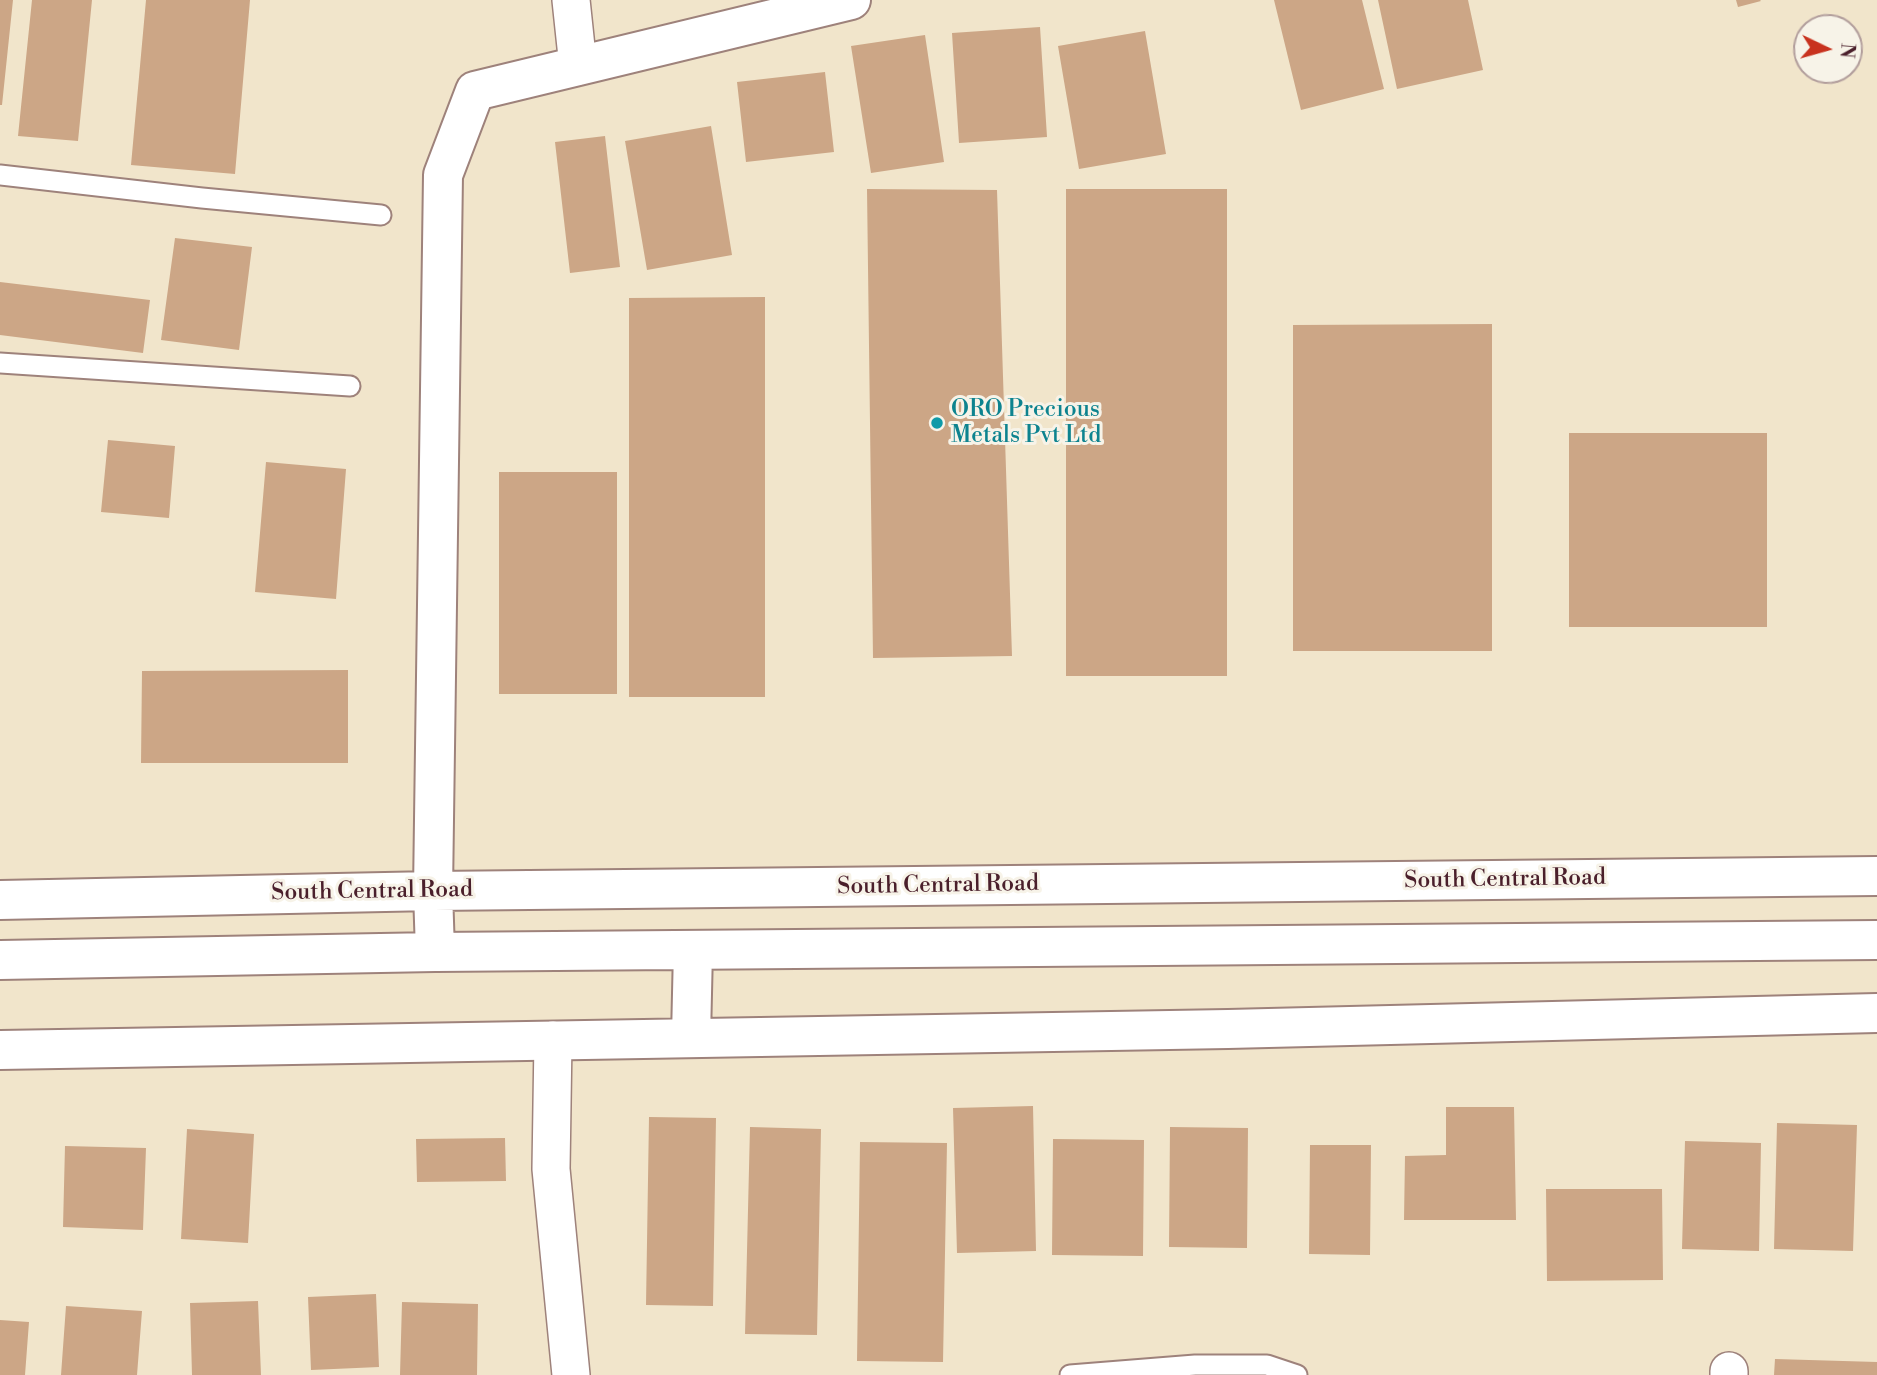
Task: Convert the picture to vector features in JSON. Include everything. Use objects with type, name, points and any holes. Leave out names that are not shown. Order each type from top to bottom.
[{"type":"main road","points":[[435,952],[433,891],[443,175],[475,91],[578,66],[755,11],[851,0]]},
{"type":"main road","name":"South Central Road","points":[[0,900],[433,891],[1877,876]]},
{"type":"main road","points":[[0,960],[435,952],[1877,940]]},
{"type":"main road","points":[[691,1037],[693,950]]},
{"type":"main road","points":[[0,1050],[1228,1029],[1877,1013]]},
{"type":"street","points":[[570,0],[578,66]]},
{"type":"street","points":[[553,1040],[551,1169],[571,1375]]},
{"type":"lane","points":[[0,176],[381,215]]},
{"type":"lane","points":[[0,363],[350,386]]},
{"type":"lane","points":[[1070,1375],[1138,1372],[1195,1365],[1267,1365],[1297,1375]]},
{"type":"building","points":[[0,0],[13,0],[2,105],[0,105]]},
{"type":"building","points":[[32,0],[92,0],[78,141],[18,136]]},
{"type":"building","points":[[146,0],[250,0],[235,174],[131,165]]},
{"type":"building","points":[[1274,0],[1362,0],[1384,89],[1301,110]]},
{"type":"building","points":[[1378,0],[1468,0],[1483,70],[1397,89]]},
{"type":"building","points":[[1736,0],[1760,0],[1761,1],[1738,7]]},
{"type":"building","points":[[1040,27],[1047,137],[959,143],[952,33]]},
{"type":"building","points":[[1145,31],[1166,154],[1079,169],[1058,46]]},
{"type":"building","points":[[925,35],[944,162],[871,173],[851,46]]},
{"type":"building","points":[[825,72],[834,152],[746,162],[737,82]]},
{"type":"building","points":[[711,126],[732,255],[647,270],[625,141]]},
{"type":"building","points":[[605,136],[620,267],[570,273],[555,142]]},
{"type":"building","name":"ORO Precious Metals Pvt Ltd","points":[[867,189],[997,190],[1012,656],[873,658]]},
{"type":"building","points":[[1066,189],[1227,189],[1227,676],[1066,676]]},
{"type":"building","points":[[175,238],[252,247],[239,350],[161,340]]},
{"type":"building","points":[[0,282],[150,300],[143,353],[0,335]]},
{"type":"building","points":[[765,297],[765,697],[629,697],[629,298]]},
{"type":"building","points":[[1492,324],[1492,651],[1293,651],[1293,325]]},
{"type":"building","points":[[1569,433],[1767,433],[1767,627],[1569,627]]},
{"type":"building","points":[[108,440],[175,446],[169,518],[101,512]]},
{"type":"building","points":[[266,462],[346,469],[336,599],[255,592]]},
{"type":"building","points":[[499,472],[617,472],[617,694],[499,694]]},
{"type":"building","points":[[348,670],[348,763],[141,763],[142,671]]},
{"type":"building","points":[[1033,1106],[1036,1251],[957,1253],[953,1108]]},
{"type":"building","points":[[1446,1107],[1514,1107],[1516,1220],[1404,1220],[1405,1156],[1446,1155]]},
{"type":"building","points":[[649,1117],[716,1118],[713,1306],[646,1305]]},
{"type":"building","points":[[1777,1123],[1857,1125],[1853,1251],[1774,1249]]},
{"type":"building","points":[[750,1127],[821,1129],[817,1335],[745,1334]]},
{"type":"building","points":[[1170,1127],[1248,1128],[1247,1248],[1169,1247]]},
{"type":"building","points":[[187,1129],[254,1134],[248,1243],[181,1239]]},
{"type":"building","points":[[505,1138],[506,1181],[417,1182],[416,1139]]},
{"type":"building","points":[[1053,1139],[1144,1140],[1143,1256],[1052,1255]]},
{"type":"building","points":[[1685,1141],[1761,1143],[1759,1251],[1682,1249]]},
{"type":"building","points":[[860,1142],[947,1143],[943,1362],[857,1361]]},
{"type":"building","points":[[1310,1145],[1371,1145],[1370,1255],[1309,1254]]},
{"type":"building","points":[[65,1146],[146,1148],[143,1230],[63,1227]]},
{"type":"building","points":[[1546,1189],[1662,1189],[1663,1280],[1547,1281]]},
{"type":"building","points":[[376,1294],[379,1367],[311,1370],[308,1297]]},
{"type":"building","points":[[258,1301],[261,1375],[192,1375],[190,1303]]},
{"type":"building","points":[[402,1302],[478,1304],[477,1375],[400,1375]]},
{"type":"building","points":[[66,1306],[142,1311],[137,1375],[61,1375]]},
{"type":"building","points":[[0,1320],[29,1322],[25,1375],[0,1375]]},
{"type":"building","points":[[1775,1359],[1877,1362],[1877,1375],[1774,1375]]},
{"type":"place","name":"ORO Precious Metals Pvt Ltd","points":[[937,423]]}]
